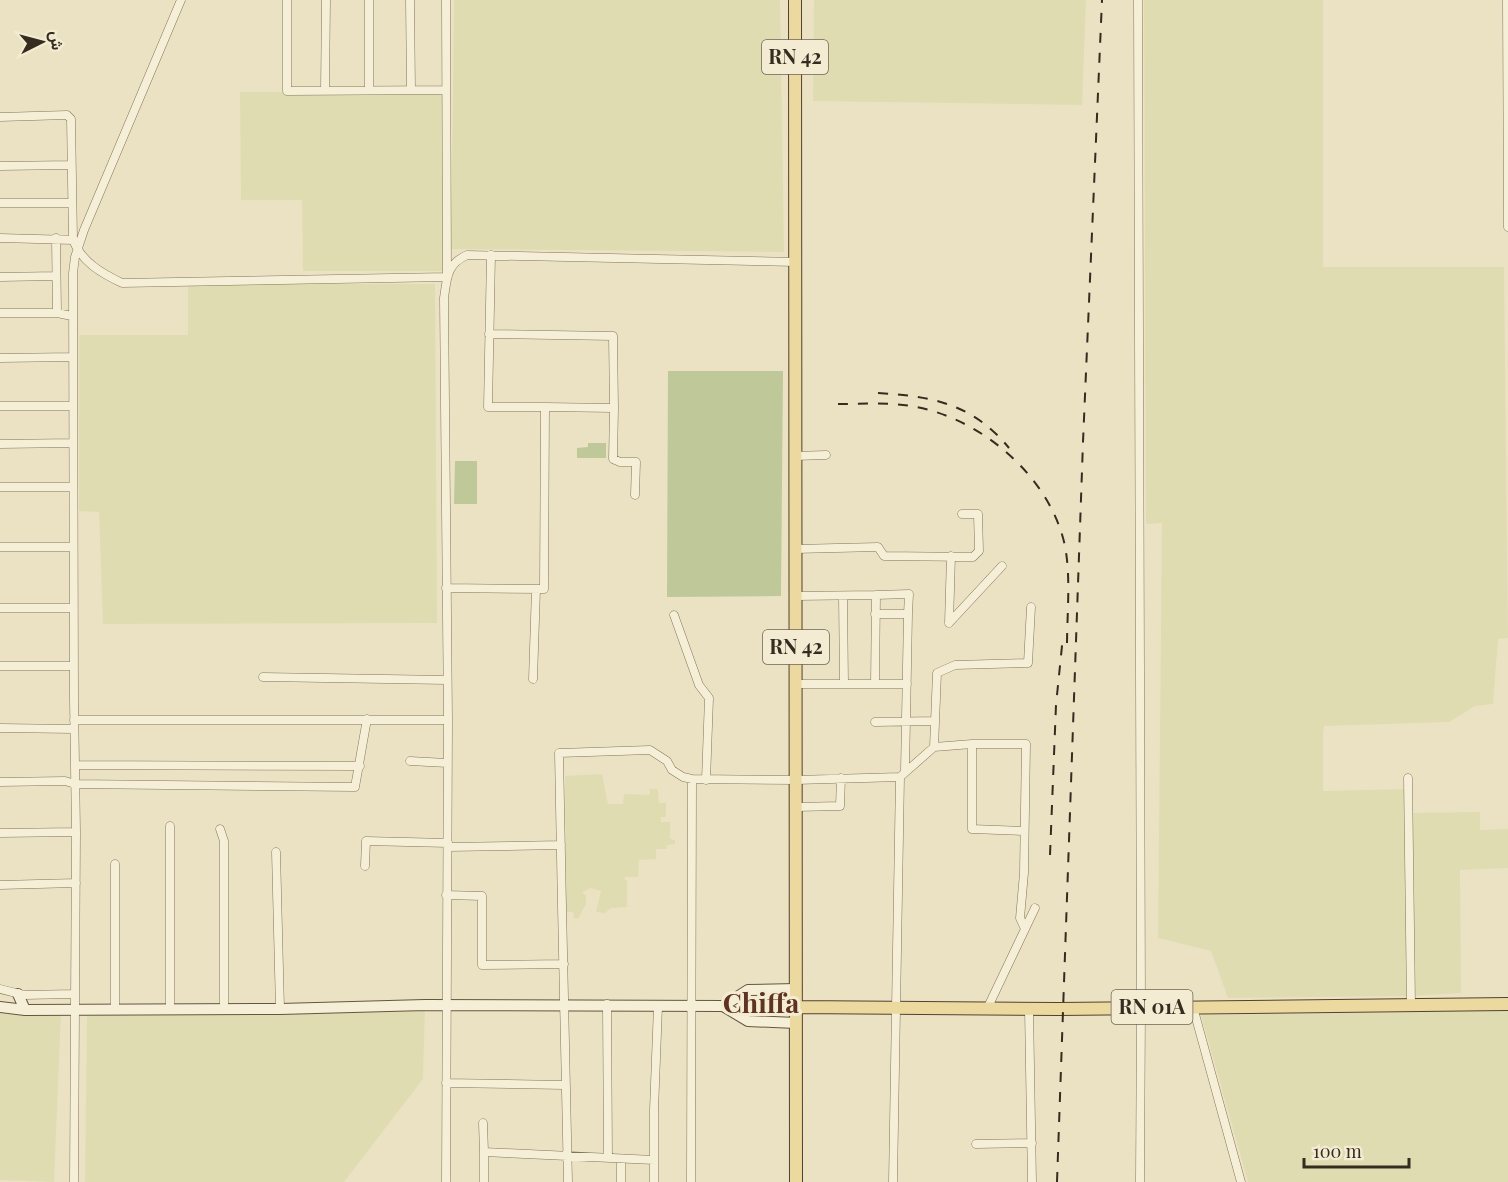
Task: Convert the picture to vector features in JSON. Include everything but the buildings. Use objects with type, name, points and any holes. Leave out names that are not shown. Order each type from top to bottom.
[{"type":"main road","name":"RN 42","points":[[795,0],[796,1182]]},
{"type":"main road","points":[[723,1006],[748,990],[796,989]]},
{"type":"main road","points":[[18,994],[25,1010]]},
{"type":"main road","points":[[0,1007],[25,1010],[74,1010],[607,1004],[723,1006],[748,1021],[796,1023]]},
{"type":"main road","name":"RN 01A","points":[[796,1007],[1029,1009],[1508,1004]]},
{"type":"street","points":[[74,1182],[76,832],[73,273],[77,250],[181,0]]},
{"type":"street","points":[[287,0],[286,91],[446,90]]},
{"type":"street","points":[[325,91],[326,0]]},
{"type":"street","points":[[369,0],[369,90]]},
{"type":"street","points":[[410,0],[411,90]]},
{"type":"street","points":[[446,0],[447,277],[444,298],[448,845],[446,1182]]},
{"type":"street","points":[[1138,0],[1140,1182]]},
{"type":"street","points":[[1507,0],[1508,227]]},
{"type":"street","points":[[0,117],[67,116],[71,119],[73,240],[77,250],[92,266],[122,283],[447,277]]},
{"type":"street","points":[[0,166],[72,165]]},
{"type":"street","points":[[0,203],[72,202]]},
{"type":"street","points":[[0,238],[73,240]]},
{"type":"street","points":[[56,238],[57,313]]},
{"type":"street","points":[[447,277],[455,261],[467,255],[796,262]]},
{"type":"street","points":[[491,255],[488,407],[615,408]]},
{"type":"street","points":[[0,277],[56,276]]},
{"type":"street","points":[[0,313],[57,313],[72,316]]},
{"type":"street","points":[[489,334],[614,336],[613,459],[620,462],[636,462],[635,495]]},
{"type":"street","points":[[0,358],[72,357]]},
{"type":"street","points":[[0,406],[73,406]]},
{"type":"street","points":[[446,588],[544,589],[545,407]]},
{"type":"street","points":[[0,444],[73,443]]},
{"type":"street","points":[[795,456],[826,455]]},
{"type":"street","points":[[0,488],[73,488]]},
{"type":"street","points":[[795,549],[878,547],[884,556],[973,557],[978,551],[978,513],[962,514]]},
{"type":"street","points":[[0,547],[73,547]]},
{"type":"street","points":[[951,556],[949,623],[1002,566]]},
{"type":"street","points":[[533,679],[536,589]]},
{"type":"street","points":[[796,596],[909,594],[908,684],[902,774],[895,1007],[893,1182]]},
{"type":"street","points":[[875,684],[876,595]]},
{"type":"street","points":[[843,596],[844,684]]},
{"type":"street","points":[[934,747],[937,673],[955,665],[1028,663],[1031,607]]},
{"type":"street","points":[[0,608],[73,608]]},
{"type":"street","points":[[875,614],[908,614]]},
{"type":"street","points":[[674,615],[699,685],[709,698],[706,780]]},
{"type":"street","points":[[0,666],[74,666]]},
{"type":"street","points":[[263,677],[447,680]]},
{"type":"street","points":[[796,684],[908,684]]},
{"type":"street","points":[[0,782],[65,781],[75,784],[355,787],[367,719]]},
{"type":"street","points":[[74,720],[447,720]]},
{"type":"street","points":[[875,722],[935,721]]},
{"type":"street","points":[[0,728],[74,729]]},
{"type":"street","points":[[972,744],[972,829],[1024,831]]},
{"type":"street","points":[[568,1182],[562,1006],[564,964],[559,753],[650,750],[667,761],[672,770],[683,777],[692,779],[796,780],[902,774],[934,747],[1026,744],[1020,918],[1025,929]]},
{"type":"street","points":[[410,762],[447,763]]},
{"type":"street","points":[[75,765],[360,765]]},
{"type":"street","points":[[796,807],[840,806],[841,778]]},
{"type":"street","points":[[1408,778],[1411,1005]]},
{"type":"street","points":[[692,779],[692,1182]]},
{"type":"street","points":[[170,826],[170,1009]]},
{"type":"street","points":[[220,830],[224,842],[224,1009]]},
{"type":"street","points":[[0,833],[76,832]]},
{"type":"street","points":[[365,866],[366,841],[448,845],[561,845]]},
{"type":"street","points":[[276,852],[280,1009]]},
{"type":"street","points":[[115,864],[115,1009]]},
{"type":"street","points":[[0,885],[76,883]]},
{"type":"street","points":[[446,895],[482,896],[482,965],[564,964]]},
{"type":"street","points":[[987,1009],[1035,908]]},
{"type":"street","points":[[0,989],[18,994],[74,994]]},
{"type":"street","points":[[607,1004],[608,1158]]},
{"type":"street","points":[[654,1182],[658,1006]]},
{"type":"street","points":[[1192,1007],[1241,1182]]},
{"type":"street","points":[[1029,1009],[1032,1182]]},
{"type":"street","points":[[446,1083],[564,1085]]},
{"type":"street","points":[[483,1123],[484,1182]]},
{"type":"street","points":[[976,1144],[1032,1143]]},
{"type":"street","points":[[484,1152],[654,1160]]},
{"type":"street","points":[[621,1159],[621,1182]]},
{"type":"shaded area","points":[[454,0],[780,0],[784,252],[451,249]]},
{"type":"shaded area","points":[[814,0],[1086,0],[1082,105],[813,101]]},
{"type":"shaded area","points":[[1144,0],[1323,0],[1323,267],[1504,267],[1508,638],[1498,639],[1493,704],[1475,706],[1449,722],[1324,726],[1323,732],[1323,791],[1408,789],[1409,813],[1480,812],[1480,830],[1508,829],[1508,868],[1460,870],[1461,993],[1411,996],[1228,998],[1211,951],[1158,938],[1162,523],[1146,524]]},
{"type":"shaded area","points":[[240,92],[444,92],[444,271],[303,271],[302,200],[241,200]]},
{"type":"shaded area","points":[[188,284],[435,284],[437,623],[103,624],[99,512],[79,511],[79,335],[188,335]]},
{"type":"shaded area","points":[[602,774],[608,804],[623,804],[624,794],[650,795],[650,789],[658,789],[659,803],[666,803],[666,817],[661,817],[661,822],[670,822],[670,839],[675,840],[675,844],[667,845],[667,849],[656,849],[656,859],[639,860],[638,877],[625,877],[627,907],[611,908],[605,913],[596,912],[601,891],[590,888],[583,892],[586,895],[586,904],[578,919],[574,918],[573,912],[566,912],[565,776]]},
{"type":"shaded area","points":[[425,1005],[423,1079],[344,1182],[85,1182],[87,1015]]},
{"type":"shaded area","points":[[1508,1011],[1508,1182],[1248,1182],[1201,1015]]},
{"type":"shaded area","points":[[0,1013],[61,1013],[54,1182],[0,1180]]},
{"type":"green space","points":[[668,371],[783,371],[781,596],[667,597]]},
{"type":"green space","points":[[588,443],[606,443],[606,458],[577,458],[577,448],[588,447]]},
{"type":"green space","points":[[455,461],[477,461],[477,504],[454,504]]},
{"type":"railway","points":[[1057,1182],[1083,442],[1102,0]]},
{"type":"railway","points":[[878,393],[898,394],[950,405],[981,421],[1009,448]]},
{"type":"railway","points":[[838,404],[902,405],[937,412],[986,437],[1028,474],[1044,496],[1057,520],[1065,546],[1068,583],[1067,646]]},
{"type":"railway","points":[[1050,855],[1056,705],[1063,636]]},
{"type":"district","name":"Chiffa","points":[[761,1004]]}]
